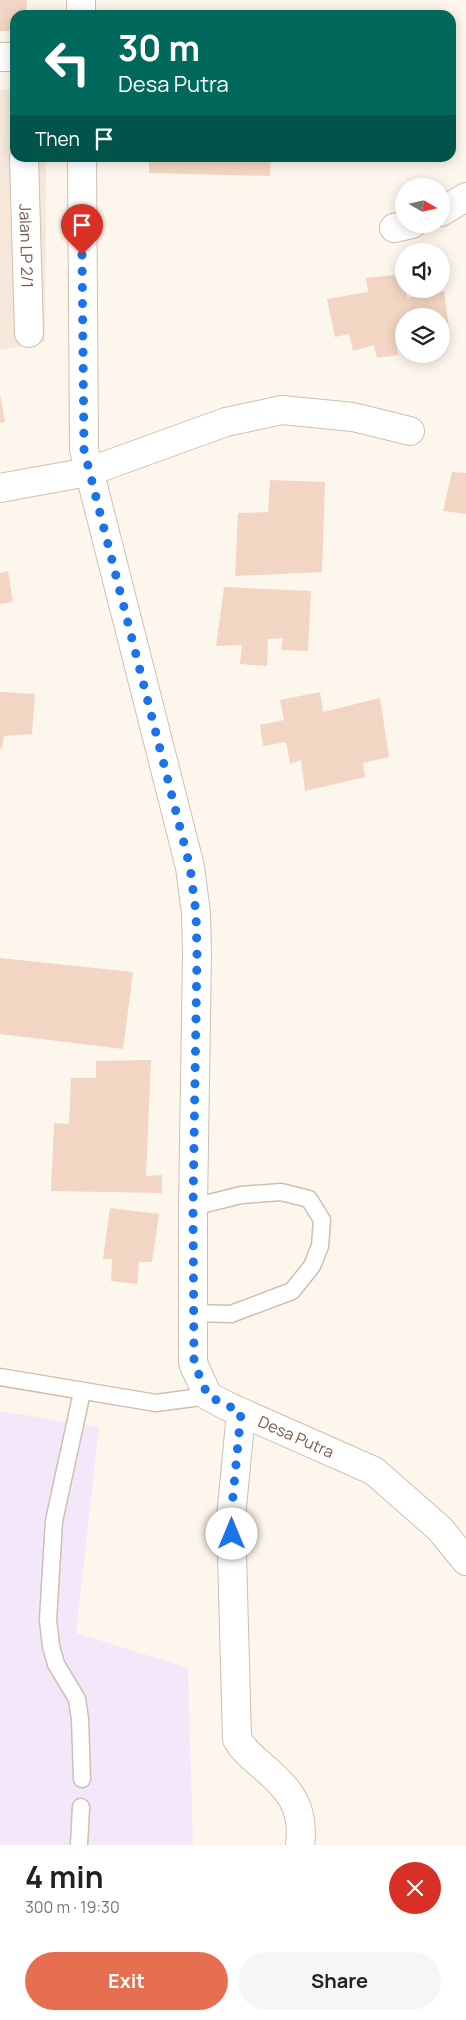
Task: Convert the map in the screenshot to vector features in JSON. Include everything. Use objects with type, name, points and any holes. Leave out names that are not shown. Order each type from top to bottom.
[{"type":"street","name":"Jalan LP 2/1","points":[[24,162],[29,333]]},
{"type":"street","points":[[82,162],[84,450],[88,472],[190,867],[196,913],[193,1207],[194,1363],[208,1396]]},
{"type":"street","points":[[450,207],[466,197]]},
{"type":"street","points":[[0,488],[88,472],[226,422],[282,410],[353,417],[410,431]]},
{"type":"street","name":"Desa Putra","points":[[208,1396],[374,1471],[440,1529],[466,1561]]},
{"type":"street","points":[[241,1412],[231,1517],[237,1739],[248,1753],[281,1781],[296,1803],[302,1828],[300,1845]]},
{"type":"lane","points":[[193,1207],[241,1195],[281,1192],[309,1200],[322,1220],[320,1246],[312,1266],[292,1291],[231,1314],[193,1313]]},
{"type":"lane","points":[[0,1377],[156,1403],[208,1396]]},
{"type":"lane","points":[[82,1392],[54,1521],[48,1620],[50,1646],[56,1664],[77,1699],[80,1719],[82,1779]]},
{"type":"lane","points":[[79,1845],[81,1807]]},
{"type":"shaded area","points":[[10,89],[10,162],[46,162],[45,342],[0,350],[0,90]]},
{"type":"shaded area","points":[[0,1411],[99,1427],[76,1633],[188,1668],[193,1845],[0,1845]]},
{"type":"building","points":[[0,0],[27,0],[26,10],[10,10],[10,31],[0,31]]},
{"type":"building","points":[[149,162],[271,162],[270,176],[149,173]]},
{"type":"building","points":[[395,275],[395,298],[445,298],[446,308],[395,308],[395,355],[377,358],[374,345],[353,351],[349,334],[335,337],[327,299],[368,292],[366,278]]},
{"type":"building","points":[[0,395],[5,422],[0,423]]},
{"type":"building","points":[[452,472],[466,473],[466,514],[443,511]]},
{"type":"building","points":[[270,480],[325,482],[322,572],[235,576],[238,513],[268,512]]},
{"type":"building","points":[[8,571],[13,602],[0,604],[0,573]]},
{"type":"building","points":[[224,587],[311,591],[308,651],[281,650],[283,638],[268,639],[267,666],[240,664],[242,645],[216,646]]},
{"type":"building","points":[[0,692],[35,694],[32,734],[4,736],[2,748],[0,748]]},
{"type":"building","points":[[320,692],[323,712],[380,698],[389,757],[363,763],[365,777],[305,791],[301,760],[290,764],[286,742],[263,746],[260,725],[284,720],[280,700]]},
{"type":"building","points":[[0,958],[133,972],[123,1049],[0,1034]]},
{"type":"building","points":[[151,1060],[146,1176],[162,1175],[162,1193],[51,1191],[54,1123],[69,1124],[71,1078],[96,1078],[96,1061]]},
{"type":"building","points":[[110,1208],[159,1214],[152,1262],[139,1262],[137,1284],[111,1281],[112,1259],[103,1259]]},
{"type":"route","points":[[82,255],[84,450],[88,472],[190,867],[196,913],[193,1207],[194,1363],[208,1396],[241,1412],[231,1517],[232,1534]]}]
